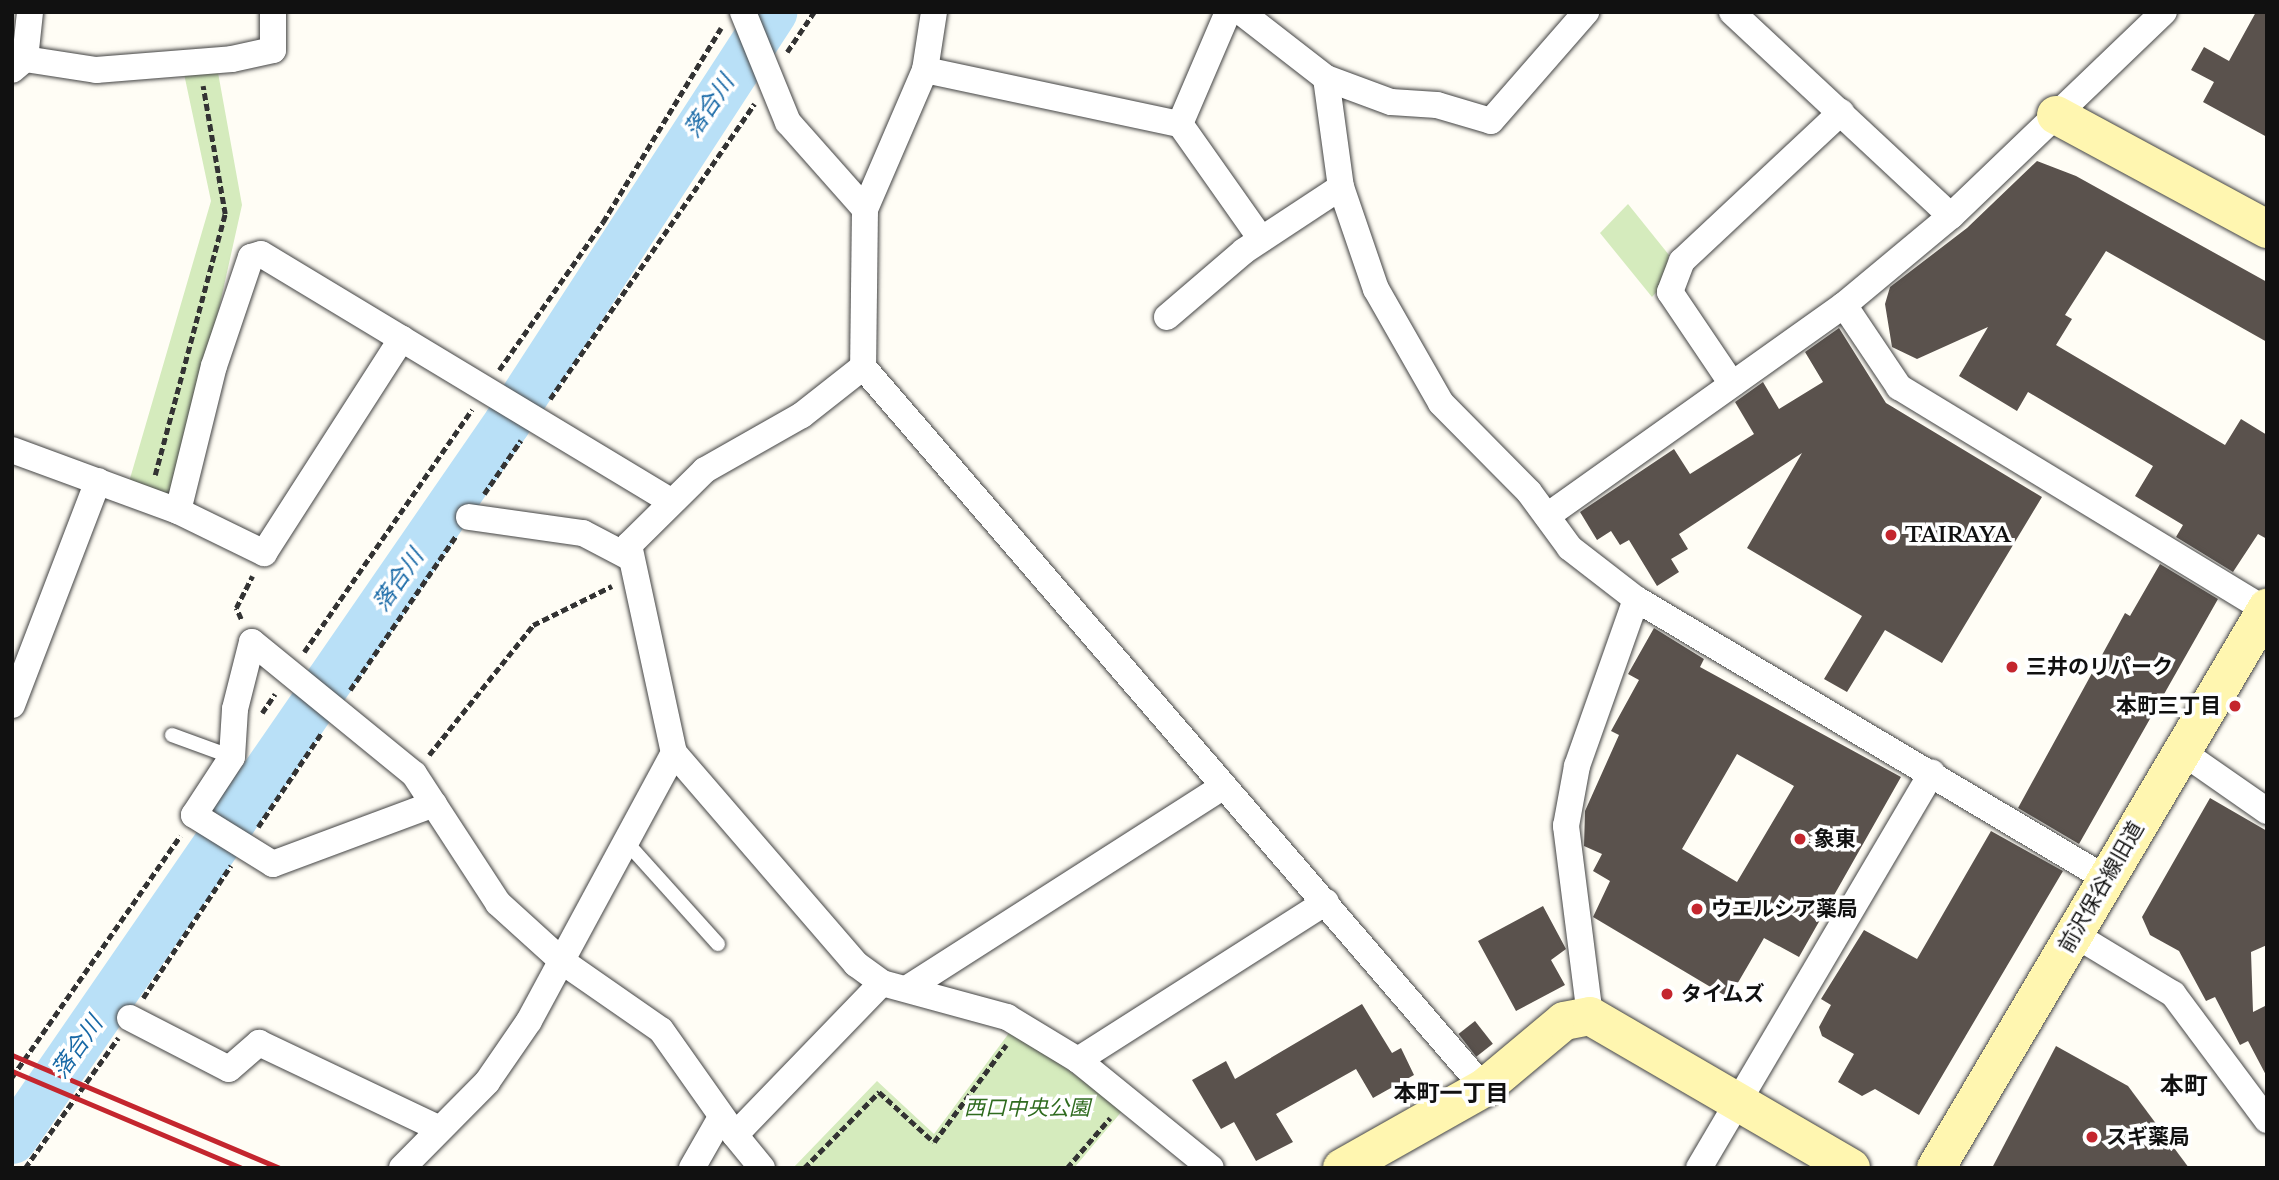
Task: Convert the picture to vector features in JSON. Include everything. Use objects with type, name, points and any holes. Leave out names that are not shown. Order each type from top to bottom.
[{"type":"street","points":[[30,12],[18,65],[96,70],[199,62],[273,50],[273,12]]},
{"type":"street","points":[[934,12],[925,70],[865,209],[863,368],[1484,1088]]},
{"type":"street","points":[[1181,124],[1228,12]]},
{"type":"street","points":[[1241,12],[1326,78],[1391,102],[1437,105],[1491,121],[1586,12]]},
{"type":"street","points":[[1732,12],[1951,216]]},
{"type":"street","points":[[1547,516],[1844,305],[1951,216],[2165,12]]},
{"type":"street","points":[[744,14],[788,122],[865,209]]},
{"type":"street","points":[[925,70],[1181,124],[1261,239]]},
{"type":"street","points":[[1326,78],[1341,187],[1376,289],[1441,403],[1547,516],[1580,558],[1636,598],[1932,772],[2105,878]]},
{"type":"street","points":[[1732,384],[1670,292],[1678,271],[1841,112]]},
{"type":"street","points":[[2056,115],[2267,229]]},
{"type":"street","points":[[1167,317],[1261,239],[1341,187]]},
{"type":"street","points":[[178,511],[214,366],[251,257],[261,254],[670,501]]},
{"type":"street","points":[[1844,305],[1899,387],[2266,609]]},
{"type":"street","points":[[12,450],[178,511],[264,553],[402,338]]},
{"type":"street","points":[[863,368],[802,415],[705,470],[636,532],[629,566],[674,753],[856,964],[895,985],[1007,1017],[1078,1060],[1211,1168]]},
{"type":"street","points":[[12,705],[98,481]]},
{"type":"street","points":[[469,517],[583,533],[629,566]]},
{"type":"street","points":[[1590,1016],[1566,826],[1577,766],[1636,598]]},
{"type":"street","name":"前沢保谷線旧道","points":[[1936,1168],[2266,609]]},
{"type":"street","points":[[433,804],[273,864],[237,846],[197,817],[232,757],[235,709],[252,642],[333,704],[414,774],[498,903],[563,962],[661,1030],[728,1127],[762,1168]]},
{"type":"street","points":[[2181,751],[2267,811]]},
{"type":"street","points":[[402,1168],[438,1128],[487,1082],[563,962],[674,753]]},
{"type":"street","points":[[1699,1168],[1932,772]]},
{"type":"street","points":[[692,1168],[728,1127],[895,985],[1224,786]]},
{"type":"street","points":[[1078,1060],[1326,902]]},
{"type":"street","points":[[2074,934],[2173,994],[2257,1088],[2267,1120]]},
{"type":"street","points":[[1342,1168],[1484,1088],[1564,1021],[1590,1016],[1737,1105],[1851,1168]]},
{"type":"street","points":[[130,1018],[229,1069],[259,1043],[438,1128]]},
{"type":"lane","points":[[172,735],[232,757]]},
{"type":"lane","points":[[626,843],[718,944]]},
{"type":"path","points":[[148,500],[225,214],[199,62]]},
{"type":"path","points":[[252,642],[236,608],[264,553]]},
{"type":"path","points":[[414,774],[533,625],[629,566]]},
{"type":"path","points":[[12,1077],[197,817]]},
{"type":"path","points":[[804,1168],[878,1092],[934,1142],[1013,1035]]},
{"type":"path","points":[[25,1168],[103,1063]]},
{"type":"path","points":[[1068,1168],[1116,1111],[1110,1107]]},
{"type":"green space","points":[[217,67],[242,205],[177,497],[129,482],[211,201],[183,69]]},
{"type":"green space","points":[[1628,204],[1669,255],[1661,287],[1652,297],[1600,233]]},
{"type":"green space","name":"西口中央公園","points":[[1012,1029],[1123,1110],[1074,1168],[793,1168],[877,1081],[934,1134]]},
{"type":"building","points":[[2256,12],[2267,12],[2267,137],[2203,102],[2214,82],[2191,70],[2204,47],[2229,61]]},
{"type":"building","points":[[2037,161],[2076,176],[2267,282],[2267,342],[2106,251],[2065,315],[2072,319],[2056,345],[2225,445],[2241,419],[2267,435],[2267,539],[2258,534],[2233,572],[2176,537],[2183,525],[2135,496],[2153,466],[2028,392],[2017,411],[1959,376],[1988,327],[1917,359],[1892,347],[1885,304],[1890,287],[1967,228]]},
{"type":"building","points":[[1839,328],[1886,403],[2042,497],[1942,663],[1885,630],[1847,692],[1824,679],[1862,616],[1747,548],[1802,453],[1679,534],[1688,549],[1671,559],[1679,572],[1657,586],[1629,540],[1620,545],[1611,531],[1597,540],[1580,512],[1674,449],[1690,474],[1754,434],[1735,402],[1763,382],[1779,409],[1823,382],[1805,352]]},
{"type":"building","points":[[2160,564],[2218,599],[2079,844],[2018,808],[2125,613],[2130,616]]},
{"type":"building","points":[[1654,628],[1704,659],[1700,667],[1901,777],[1799,957],[1764,938],[1729,998],[1593,917],[1610,881],[1593,871],[1602,854],[1584,846],[1585,811],[1619,735],[1611,731],[1639,680],[1628,674]],"holes":[[[1737,754],[1794,786],[1737,882],[1682,849]]]},
{"type":"building","points":[[2210,798],[2267,831],[2267,945],[2251,952],[2253,1012],[2267,1005],[2267,1077],[2248,1041],[2240,1045],[2215,997],[2206,1001],[2179,951],[2150,935],[2142,917]]},
{"type":"building","points":[[1991,831],[2063,871],[1919,1115],[1875,1089],[1862,1096],[1838,1082],[1854,1054],[1822,1036],[1819,1027],[1831,1005],[1821,999],[1864,930],[1917,959]]},
{"type":"building","points":[[1543,906],[1566,949],[1551,960],[1565,985],[1516,1011],[1478,941]]},
{"type":"building","points":[[1362,1004],[1392,1053],[1401,1048],[1414,1075],[1373,1098],[1356,1069],[1276,1114],[1293,1142],[1256,1161],[1234,1122],[1221,1129],[1192,1080],[1226,1061],[1235,1079]]},
{"type":"building","points":[[1475,1021],[1493,1044],[1476,1057],[1458,1034]]},
{"type":"building","points":[[2056,1046],[2128,1086],[2189,1168],[1992,1168]]},
{"type":"waterway","name":"落合川","points":[[12,1140],[507,422],[773,12]]},
{"type":"railway","points":[[12,1055],[279,1168]]},
{"type":"railway","points":[[12,1071],[242,1168]]},
{"type":"place","name":"TAIRAYA","points":[[1891,535]]},
{"type":"place","name":"三井のリパーク","points":[[2012,667]]},
{"type":"place","name":"本町三丁目","points":[[2235,706]]},
{"type":"place","name":"象東","points":[[1800,839]]},
{"type":"place","name":"ウエルシア薬局","points":[[1697,909]]},
{"type":"place","name":"タイムズ","points":[[1667,994]]},
{"type":"place","name":"スギ薬局","points":[[2092,1137]]},
{"type":"district","name":"本町","points":[[2184,1086]]},
{"type":"district","name":"本町一丁目","points":[[1451,1093]]}]
